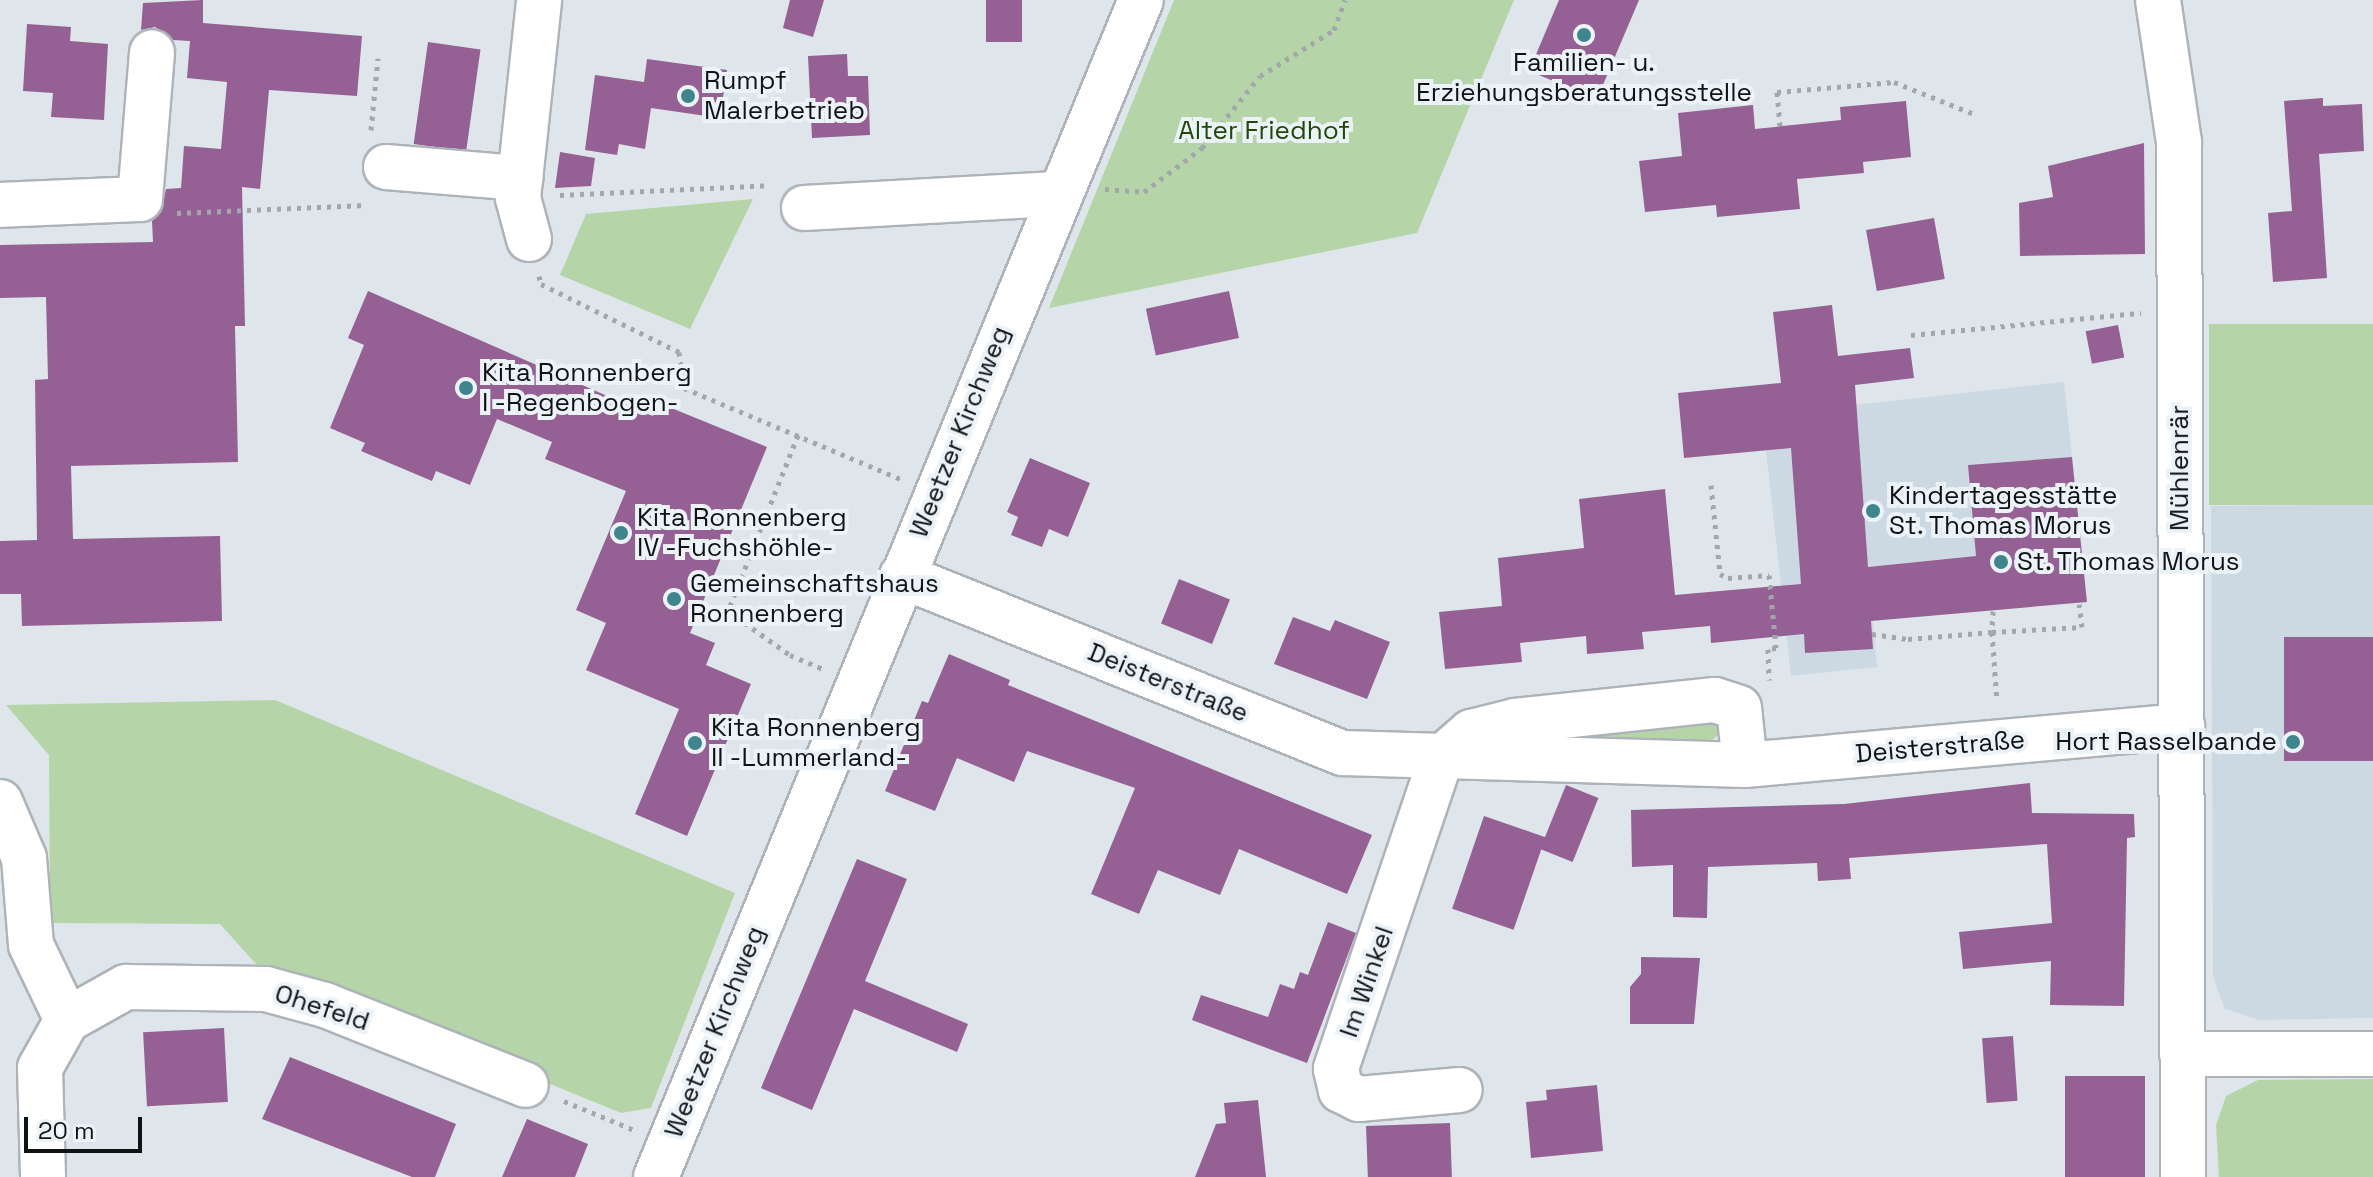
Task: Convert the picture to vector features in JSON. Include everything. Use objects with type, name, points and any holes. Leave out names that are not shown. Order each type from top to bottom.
[{"type":"street","points":[[529,239],[518,198],[539,0]]},
{"type":"street","name":"Weetzer Kirchweg","points":[[662,1161],[936,490],[1141,0]]},
{"type":"street","name":"Mühlenrär","points":[[2158,0],[2179,142],[2183,1177]]},
{"type":"street","points":[[0,205],[140,199],[152,52]]},
{"type":"street","points":[[382,186],[521,178]]},
{"type":"street","points":[[804,208],[1062,185]]},
{"type":"street","name":"Deisterstraße","points":[[902,576],[1343,753],[1745,765],[2182,726]]},
{"type":"street","points":[[1441,758],[1471,732],[1515,721],[1715,700],[1739,708],[1745,765]]},
{"type":"street","name":"Im Winkel","points":[[1441,758],[1428,809],[1336,1069],[1341,1090],[1359,1099],[1460,1090]]},
{"type":"street","points":[[0,802],[24,858],[31,945],[67,1020],[40,1068],[43,1177]]},
{"type":"street","name":"Ohefeld","points":[[67,1020],[126,987],[266,989],[325,1005],[526,1085]]},
{"type":"street","points":[[2182,1054],[2373,1054]]},
{"type":"path","points":[[1062,185],[1122,194],[1144,192],[1202,148],[1260,76],[1334,30],[1345,0]]},
{"type":"path","points":[[160,214],[382,186],[368,165],[378,58]]},
{"type":"path","points":[[1780,126],[1777,92],[1894,82],[1974,114]]},
{"type":"path","points":[[529,239],[541,284],[679,352],[684,388],[936,490]]},
{"type":"path","points":[[1911,335],[2179,310]]},
{"type":"path","points":[[798,435],[728,611],[790,655],[827,670]]},
{"type":"path","points":[[1711,485],[1720,574],[1728,578],[1769,575],[1776,648],[1768,649],[1770,679],[1739,708]]},
{"type":"path","points":[[1872,634],[1908,639],[2082,627],[2079,604]]},
{"type":"path","points":[[1993,611],[2000,742]]},
{"type":"path","points":[[526,1085],[662,1161]]},
{"type":"shaded area","name":"Kindertagesstätte St. Thomas Morus","points":[[2064,382],[2072,457],[1969,465],[1976,556],[1868,567],[1877,667],[1791,676],[1762,415]]},
{"type":"shaded area","name":"Hort Rasselbande","points":[[2373,505],[2373,1018],[2259,1020],[2225,1009],[2213,977],[2211,506]]},
{"type":"green space","name":"Alter Friedhof","points":[[1174,0],[1514,0],[1417,233],[1049,308]]},
{"type":"green space","points":[[753,199],[690,329],[560,275],[586,214]]},
{"type":"green space","points":[[2209,324],[2373,324],[2373,505],[2209,505]]},
{"type":"green space","points":[[275,700],[735,893],[651,1108],[621,1113],[256,964],[220,924],[50,923],[49,755],[6,705]]},
{"type":"green space","points":[[1714,712],[1724,729],[1709,743],[1538,740]]},
{"type":"green space","points":[[2373,1079],[2373,1177],[2219,1177],[2216,1125],[2226,1096],[2258,1080]]},
{"type":"building","points":[[203,0],[203,23],[362,36],[357,96],[269,90],[260,189],[242,187],[245,326],[235,326],[238,462],[71,466],[73,539],[220,536],[222,621],[22,626],[21,594],[0,594],[0,541],[37,540],[35,380],[48,379],[46,297],[0,298],[0,245],[153,242],[152,221],[161,212],[166,189],[181,188],[184,146],[221,149],[227,82],[187,78],[190,41],[173,40],[155,27],[141,30],[143,3]]},
{"type":"building","points":[[790,0],[824,0],[813,37],[783,28]]},
{"type":"building","points":[[986,0],[1022,0],[1022,42],[986,42]]},
{"type":"building","name":"Familien- u. Erziehungsberatungsstelle","points":[[1559,0],[1639,0],[1597,99],[1529,71]]},
{"type":"building","points":[[27,24],[71,27],[70,41],[108,44],[104,120],[51,117],[53,93],[23,91]]},
{"type":"building","points":[[428,42],[480,49],[466,151],[414,144]]},
{"type":"building","points":[[847,54],[848,76],[868,76],[870,135],[812,138],[808,56]]},
{"type":"building","points":[[647,59],[727,70],[720,118],[651,108],[645,149],[619,144],[617,155],[585,150],[595,75],[644,82]]},
{"type":"building","points":[[2323,98],[2323,106],[2362,104],[2364,151],[2319,154],[2327,278],[2273,282],[2268,213],[2292,211],[2284,101]]},
{"type":"building","points":[[1906,101],[1911,157],[1863,162],[1864,173],[1797,179],[1800,209],[1717,217],[1716,205],[1645,212],[1639,161],[1682,156],[1678,113],[1753,105],[1755,129],[1841,120],[1840,107]]},
{"type":"building","points":[[2144,143],[2145,254],[2020,256],[2019,203],[2053,197],[2048,166]]},
{"type":"building","points":[[560,152],[595,158],[591,186],[555,188]]},
{"type":"building","points":[[1934,218],[1945,279],[1877,291],[1866,230]]},
{"type":"building","points":[[368,291],[653,416],[659,403],[767,447],[690,633],[715,643],[706,665],[751,684],[687,836],[635,814],[679,709],[586,670],[606,623],[576,610],[626,491],[545,459],[552,442],[497,419],[470,485],[436,471],[432,481],[361,451],[365,443],[330,428],[364,345],[348,338]]},
{"type":"building","points":[[1229,291],[1239,338],[1156,356],[1146,309]]},
{"type":"building","points":[[1832,305],[1838,356],[1910,348],[1914,378],[1855,385],[1868,567],[1976,556],[1968,465],[2072,457],[2087,602],[1871,621],[1873,649],[1805,653],[1804,634],[1711,643],[1710,626],[1642,632],[1644,649],[1587,654],[1586,636],[1520,643],[1522,662],[1445,669],[1439,612],[1502,606],[1498,558],[1584,548],[1579,499],[1665,489],[1675,595],[1801,584],[1791,448],[1684,458],[1678,393],[1781,383],[1773,312]]},
{"type":"building","points":[[2118,325],[2124,357],[2092,364],[2086,331]]},
{"type":"building","points":[[1030,458],[1090,483],[1068,537],[1049,529],[1042,547],[1011,535],[1018,517],[1007,512]]},
{"type":"building","points":[[1179,579],[1230,600],[1212,644],[1161,624]]},
{"type":"building","points":[[1293,617],[1330,631],[1335,620],[1390,642],[1367,699],[1274,664]]},
{"type":"building","points":[[2284,637],[2373,637],[2373,761],[2284,761]]},
{"type":"building","points":[[949,654],[1010,680],[1008,685],[1372,835],[1347,894],[1239,849],[1220,895],[1158,870],[1139,914],[1091,894],[1135,788],[1027,751],[1014,782],[957,758],[935,811],[885,791],[922,701],[928,703]]},
{"type":"building","points":[[2030,783],[2032,813],[2134,814],[2135,837],[2127,838],[2124,1006],[2050,1005],[2051,961],[1963,969],[1959,932],[2052,923],[2047,844],[1849,858],[1851,879],[1818,881],[1817,863],[1708,867],[1707,918],[1673,917],[1673,865],[1632,867],[1631,810],[1844,804]]},
{"type":"building","points":[[1566,785],[1598,798],[1573,862],[1540,849]]},
{"type":"building","points":[[1484,816],[1545,837],[1514,930],[1452,909]]},
{"type":"building","points":[[857,859],[907,879],[865,981],[968,1024],[957,1052],[854,1009],[812,1110],[761,1088]]},
{"type":"building","points":[[1328,922],[1356,933],[1307,1063],[1192,1020],[1201,995],[1268,1017],[1280,984],[1294,989],[1300,972],[1308,975]]},
{"type":"building","points":[[1641,957],[1700,958],[1694,1024],[1630,1024],[1630,987],[1641,974]]},
{"type":"building","points":[[224,1028],[228,1102],[147,1106],[143,1032]]},
{"type":"building","points":[[2013,1036],[2018,1101],[1987,1103],[1982,1038]]},
{"type":"building","points":[[290,1057],[456,1124],[435,1177],[412,1177],[262,1119]]},
{"type":"building","points":[[2065,1076],[2145,1076],[2145,1177],[2065,1177]]},
{"type":"building","points":[[1597,1085],[1603,1151],[1531,1158],[1526,1102],[1547,1100],[1546,1090]]},
{"type":"building","points":[[1258,1100],[1266,1177],[1195,1177],[1216,1124],[1226,1123],[1224,1103]]},
{"type":"building","points":[[527,1119],[588,1144],[575,1177],[502,1177]]},
{"type":"building","points":[[1450,1123],[1452,1177],[1368,1177],[1366,1126]]},
{"type":"place","name":"Familien- u. Erziehungsberatungsstelle","points":[[1584,35]]},
{"type":"place","name":"Rumpf Malerbetrieb","points":[[688,96]]},
{"type":"place","name":"Kita Ronnenberg I -Regenbogen-","points":[[466,388]]},
{"type":"place","name":"Kindertagesstätte St. Thomas Morus","points":[[1873,511]]},
{"type":"place","name":"Kita Ronnenberg IV -Fuchshöhle-","points":[[621,533]]},
{"type":"place","name":"St. Thomas Morus","points":[[2001,562]]},
{"type":"place","name":"Gemeinschaftshaus Ronnenberg","points":[[674,599]]},
{"type":"place","name":"Hort Rasselbande","points":[[2293,742]]},
{"type":"place","name":"Kita Ronnenberg II -Lummerland-","points":[[695,743]]}]
